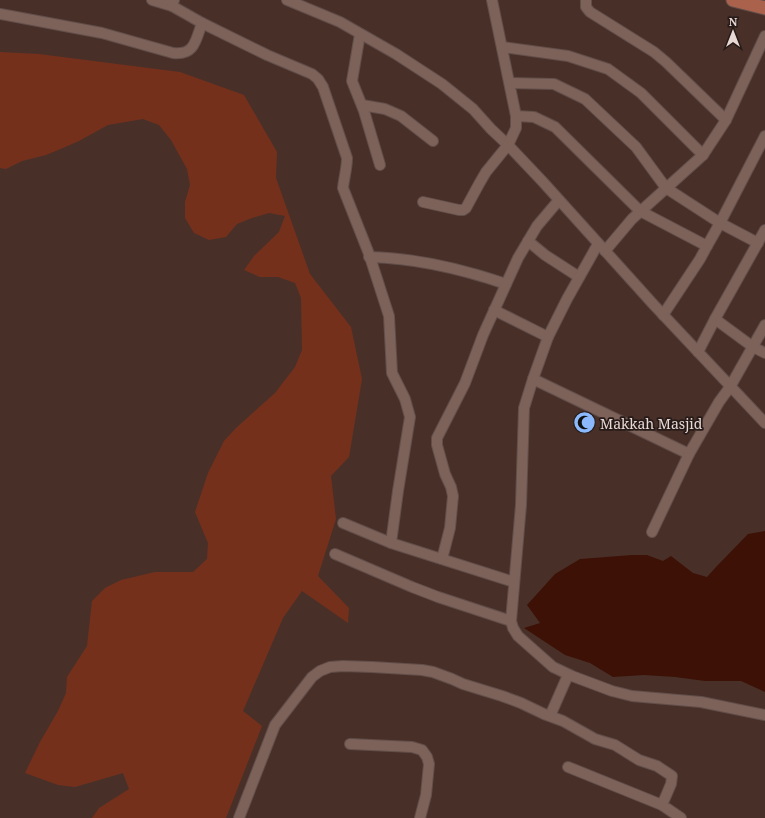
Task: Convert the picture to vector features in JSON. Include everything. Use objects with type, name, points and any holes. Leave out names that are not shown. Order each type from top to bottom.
[{"type":"main road","points":[[733,0],[765,8]]},
{"type":"street","points":[[152,0],[173,3],[202,23],[267,55],[312,74],[318,79],[323,87],[347,158],[343,188],[389,316],[392,373],[405,399],[410,417],[391,543]]},
{"type":"street","points":[[287,0],[340,22],[396,54],[442,84],[473,109],[560,200],[663,315],[765,423]]},
{"type":"street","points":[[424,202],[459,210],[466,208],[486,172],[508,145],[516,128],[516,116],[510,83],[492,0]]},
{"type":"street","points":[[586,0],[586,7],[590,12],[654,52],[726,120]]},
{"type":"street","points":[[0,14],[102,33],[173,54],[188,52],[193,48],[202,23]]},
{"type":"street","points":[[360,34],[352,81],[362,105],[380,165]]},
{"type":"street","points":[[765,36],[726,120],[703,155],[602,248],[579,277],[548,337],[524,408],[521,505],[511,621],[518,636],[553,667],[568,675],[612,692],[632,696],[701,702],[765,715]]},
{"type":"street","points":[[502,47],[568,56],[608,69],[642,93],[703,155]]},
{"type":"street","points":[[510,83],[554,84],[585,99],[636,147],[666,188],[720,223],[758,243]]},
{"type":"street","points":[[362,105],[385,109],[401,116],[432,141]]},
{"type":"street","points":[[516,116],[534,117],[555,127],[640,212],[707,246]]},
{"type":"street","points":[[663,315],[707,246],[765,136]]},
{"type":"street","points":[[442,559],[450,528],[453,496],[436,445],[437,438],[465,384],[483,335],[518,258],[537,226],[560,200]]},
{"type":"street","points":[[698,352],[714,319],[765,230]]},
{"type":"street","points":[[528,241],[545,255],[579,277]]},
{"type":"street","points":[[369,257],[405,259],[454,268],[478,274],[506,284]]},
{"type":"street","points":[[494,310],[548,337]]},
{"type":"street","points":[[714,319],[765,353]]},
{"type":"street","points":[[652,532],[689,454],[719,402],[730,387],[765,325]]},
{"type":"street","points":[[533,379],[689,454]]},
{"type":"street","points":[[343,523],[391,543],[514,582]]},
{"type":"street","points":[[335,554],[412,588],[511,621]]},
{"type":"street","points":[[239,818],[275,725],[312,677],[320,671],[330,667],[343,666],[422,670],[433,672],[463,684],[502,696],[564,721],[595,739],[615,745],[640,760],[657,766],[672,776],[671,784],[662,805]]},
{"type":"street","points":[[550,716],[568,675]]},
{"type":"street","points":[[350,744],[412,747],[422,750],[427,757],[429,764],[426,795],[420,818]]},
{"type":"street","points":[[568,767],[662,805],[681,818]]},
{"type":"shaded area","points":[[0,52],[39,54],[180,72],[244,95],[277,152],[276,178],[310,274],[351,327],[362,379],[349,457],[331,476],[336,519],[318,576],[349,608],[348,623],[302,591],[283,618],[243,711],[262,726],[226,818],[92,818],[99,808],[129,789],[123,773],[75,787],[58,785],[25,773],[66,693],[67,677],[87,646],[92,601],[105,588],[121,580],[155,572],[193,572],[207,559],[208,543],[195,512],[208,473],[224,441],[236,428],[275,393],[295,367],[302,350],[301,298],[295,283],[278,277],[260,277],[244,270],[254,256],[279,232],[285,216],[269,213],[252,218],[237,224],[226,237],[209,240],[194,233],[185,218],[185,202],[190,185],[187,169],[171,140],[159,125],[143,119],[108,125],[79,141],[46,155],[22,161],[6,169],[0,168]]},
{"type":"shaded area","points":[[765,531],[765,692],[741,681],[705,681],[644,675],[613,677],[590,663],[565,655],[524,628],[540,623],[527,605],[555,574],[580,559],[647,555],[663,561],[671,556],[693,573],[707,577],[748,534]]},
{"type":"place","name":"Makkah Masjid","points":[[584,423]]}]
